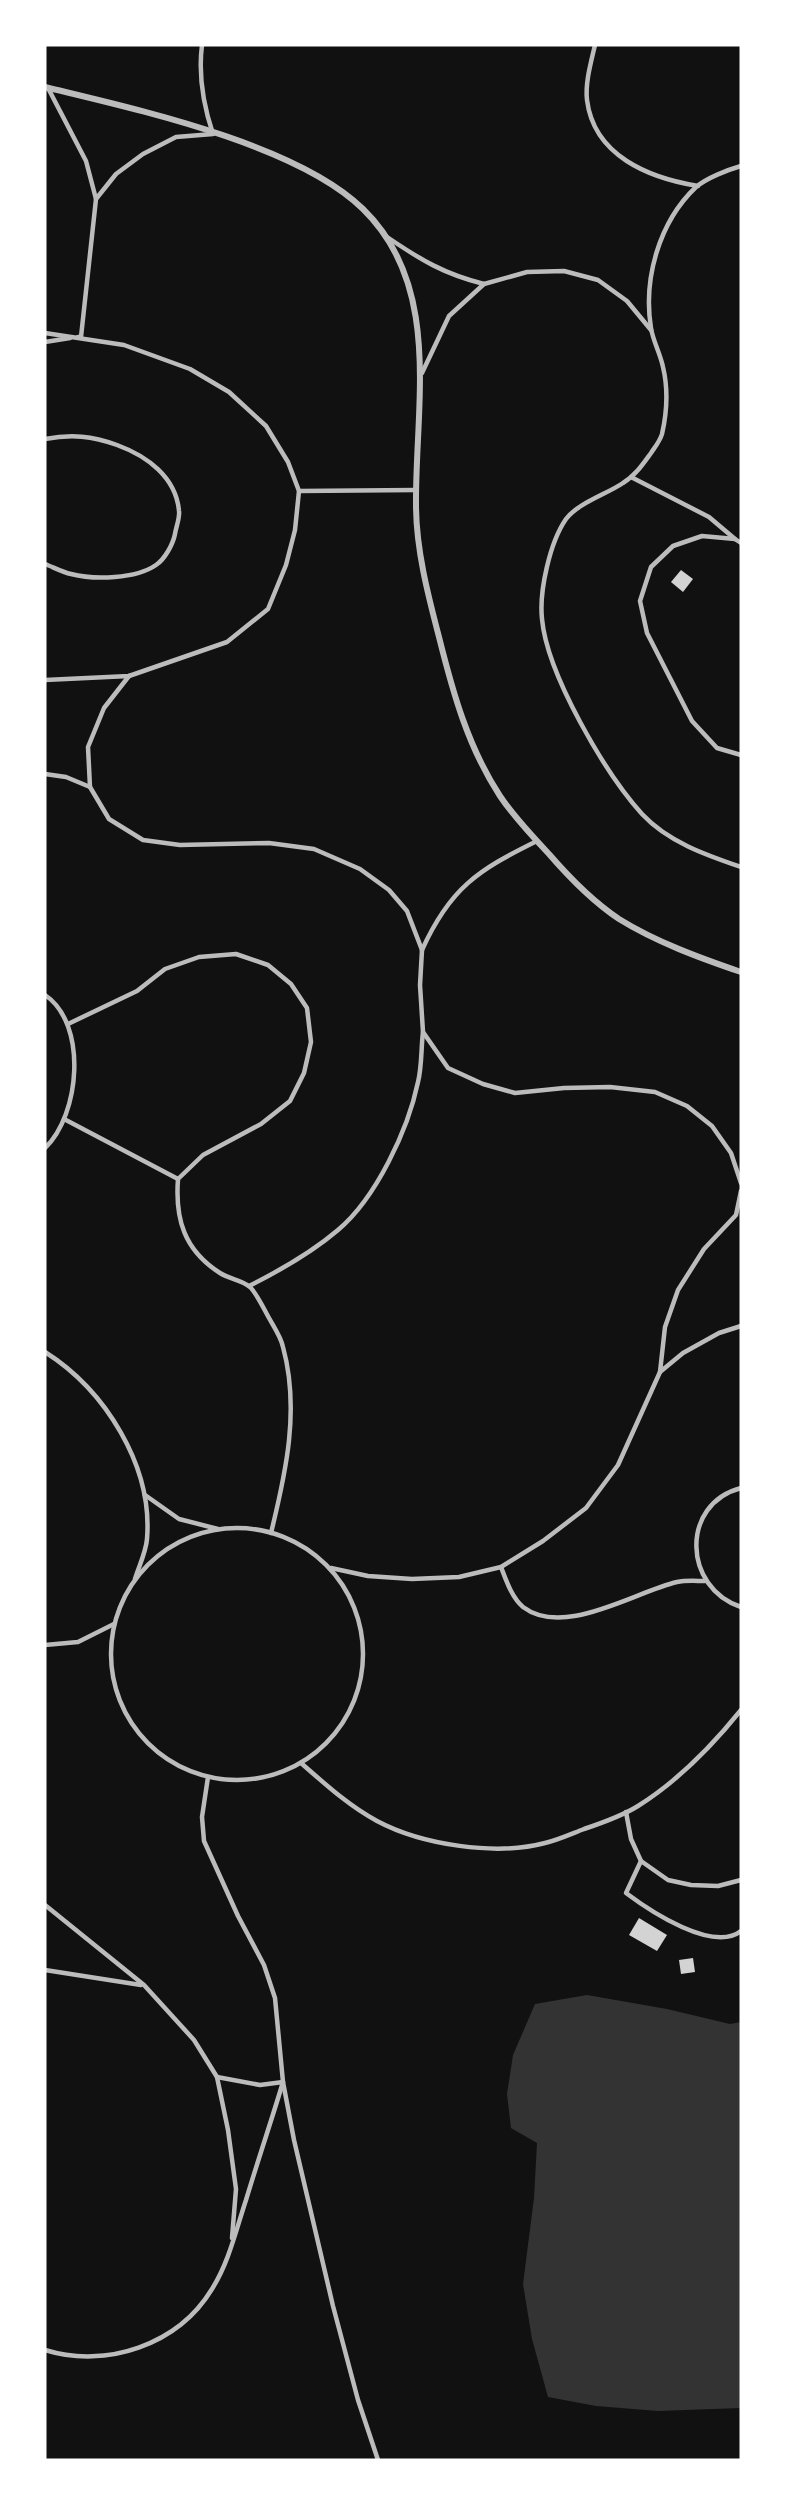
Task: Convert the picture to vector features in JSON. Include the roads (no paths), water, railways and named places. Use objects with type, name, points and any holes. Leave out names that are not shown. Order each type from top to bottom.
[{"type":"street","points":[[46,87],[213,134],[296,165],[333,186],[363,208],[386,236],[407,278],[418,326],[422,373],[416,511],[432,610],[466,730],[483,767],[502,799],[564,872],[617,918],[652,937],[741,972]]},
{"type":"lane","points":[[96,199],[116,174],[143,154],[176,137],[213,134],[203,104],[200,63],[202,45]]},
{"type":"lane","points":[[595,45],[587,98],[594,127],[612,151],[636,167],[668,181],[698,186]]},
{"type":"lane","points":[[46,87],[86,161],[96,199],[81,337]]},
{"type":"lane","points":[[741,166],[698,186],[674,212],[649,277],[648,303],[651,330],[663,367],[667,407],[661,437],[643,465],[624,483],[597,496],[567,518],[552,548],[545,581],[542,618],[548,649],[561,684],[580,722],[601,758],[643,814],[667,834],[700,853],[741,867]]},
{"type":"lane","points":[[386,236],[423,261],[454,277],[484,284]]},
{"type":"lane","points":[[422,373],[449,316],[484,284],[526,272],[564,271],[598,280],[627,301],[651,330]]},
{"type":"lane","points":[[45,333],[124,345],[179,365],[229,392],[266,426],[288,462],[299,491],[295,530],[286,565],[268,609],[227,642],[129,676],[45,680]]},
{"type":"lane","points":[[45,342],[81,337]]},
{"type":"lane","points":[[45,439],[68,435],[101,439],[129,449],[153,464],[171,483],[180,513],[173,542],[157,565],[129,575],[104,577],[71,574],[45,564]]},
{"type":"lane","points":[[630,477],[709,517],[741,543]]},
{"type":"lane","points":[[299,491],[416,490]]},
{"type":"lane","points":[[735,538],[702,536],[673,546],[651,567],[640,601],[647,633],[692,721],[717,748],[741,755]]},
{"type":"lane","points":[[129,676],[104,708],[88,747],[90,787],[109,819],[143,840],[180,845],[269,843],[314,849],[360,869],[389,890],[407,911],[422,950]]},
{"type":"lane","points":[[45,774],[66,777],[90,787]]},
{"type":"lane","points":[[249,1286],[310,1252],[341,1228],[366,1197],[389,1162],[408,1118],[419,1081],[423,1032],[420,985],[422,950],[434,924],[455,894],[479,873],[506,856],[537,841]]},
{"type":"lane","points":[[68,1024],[137,991],[165,969],[199,957],[236,954],[268,965],[291,984],[307,1008],[311,1042],[304,1073],[290,1101],[261,1124],[203,1155],[178,1179],[176,1205],[182,1229],[196,1252],[220,1273],[249,1286],[283,1345],[290,1388],[291,1434],[284,1482],[271,1533]]},
{"type":"lane","points":[[45,995],[52,1000],[68,1024],[73,1054],[74,1090],[64,1119],[45,1148]]},
{"type":"lane","points":[[423,1032],[448,1068],[483,1084],[515,1093],[564,1088],[610,1087],[655,1092],[687,1106],[712,1126],[732,1153],[741,1183]]},
{"type":"lane","points":[[64,1119],[178,1179]]},
{"type":"lane","points":[[330,1568],[368,1576],[412,1579],[459,1577],[501,1567],[543,1541],[586,1508],[618,1465],[660,1372],[665,1327],[678,1290],[704,1249],[739,1215],[741,1191]]},
{"type":"lane","points":[[660,1372],[692,1348],[719,1333],[741,1326]]},
{"type":"lane","points":[[45,1352],[63,1364],[119,1426],[131,1452],[145,1495],[147,1540],[135,1580]]},
{"type":"lane","points":[[741,1488],[732,1490],[714,1502],[702,1520],[696,1540],[697,1561],[705,1581],[716,1594],[731,1604],[741,1607]]},
{"type":"lane","points":[[145,1495],[178,1519],[219,1529]]},
{"type":"lane","points":[[245,1528],[271,1533],[303,1546],[330,1568],[351,1599],[363,1635],[363,1672],[352,1709],[331,1740],[301,1763],[272,1776],[240,1780],[208,1777],[171,1762],[141,1736],[130,1719],[120,1702],[111,1664],[114,1624],[122,1601],[135,1580],[158,1555],[187,1538],[219,1529],[245,1528]]},
{"type":"lane","points":[[501,1567],[521,1605],[535,1614],[556,1617],[602,1609],[680,1581],[705,1581]]},
{"type":"lane","points":[[45,1645],[78,1642],[114,1624]]},
{"type":"lane","points":[[301,1763],[339,1796],[377,1822],[418,1837],[456,1845],[500,1849],[544,1844],[601,1823],[638,1806],[713,1744],[741,1710]]},
{"type":"lane","points":[[208,1777],[202,1817],[204,1841],[238,1916],[264,1965],[275,1998],[283,2082],[333,2306],[358,2400],[378,2460]]},
{"type":"lane","points":[[626,1812],[631,1839],[641,1861],[668,1880],[718,1886],[741,1880]]},
{"type":"lane","points":[[641,1861],[626,1893],[650,1911],[718,1938],[736,1935],[741,1931]]},
{"type":"lane","points":[[45,1905],[144,1985],[194,2040],[217,2077],[228,2130],[236,2189],[232,2247]]},
{"type":"lane","points":[[45,1970],[144,1985]]},
{"type":"lane","points":[[217,2077],[260,2085],[283,2082]]},
{"type":"lane","points":[[45,2350],[88,2358],[122,2354],[152,2343],[185,2321],[212,2290],[232,2247],[283,2082]]}]
